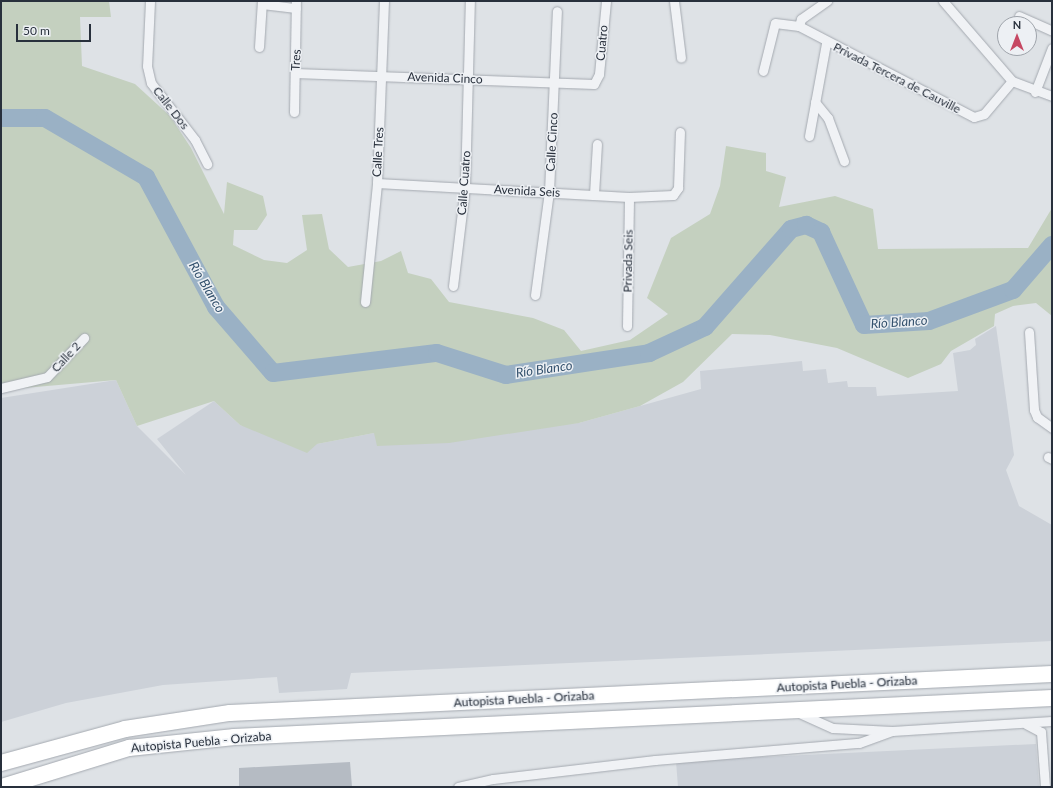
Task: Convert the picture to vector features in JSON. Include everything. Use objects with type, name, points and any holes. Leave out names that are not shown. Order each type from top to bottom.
[{"type":"highway","name":"Autopista Puebla - Orizaba","points":[[1,763],[125,729],[230,713],[1052,674]]},
{"type":"highway","name":"Autopista Puebla - Orizaba","points":[[2,787],[129,748],[226,738],[1052,698]]},
{"type":"street","name":"Calle Dos","points":[[150,1],[147,66],[151,83],[195,140],[207,164]]},
{"type":"street","name":"Calle Tres","points":[[365,302],[377,183],[384,1]]},
{"type":"street","name":"Calle Cuatro","points":[[454,286],[465,187],[470,1]]},
{"type":"street","name":"Cuatro","points":[[594,84],[599,74],[606,1]]},
{"type":"street","points":[[674,1],[681,58]]},
{"type":"street","points":[[798,26],[801,19],[827,1]]},
{"type":"street","points":[[943,1],[1012,81],[1035,92],[1052,96]]},
{"type":"street","points":[[259,46],[262,2],[296,4]]},
{"type":"street","name":"Tres","points":[[294,112],[296,4]]},
{"type":"street","name":"Calle Cinco","points":[[535,295],[549,192],[557,11]]},
{"type":"street","points":[[763,72],[775,23],[798,26],[826,43]]},
{"type":"street","points":[[1037,24],[1052,31]]},
{"type":"street","name":"Privada Tercera de Cauville","points":[[809,136],[826,43],[978,117],[1012,81]]},
{"type":"street","points":[[1035,92],[1052,48]]},
{"type":"street","name":"Avenida Cinco","points":[[295,73],[468,78],[594,84]]},
{"type":"street","points":[[815,102],[828,118],[844,161]]},
{"type":"street","name":"Avenida Seis","points":[[377,183],[629,197],[676,193],[680,132]]},
{"type":"street","points":[[594,194],[597,144]]},
{"type":"street","name":"Privada Seis","points":[[627,326],[629,197]]},
{"type":"street","points":[[1029,332],[1034,410],[1037,417],[1052,428]]},
{"type":"street","name":"Calle 2","points":[[1,388],[47,377],[84,338]]},
{"type":"street","points":[[790,710],[833,728],[892,731],[1052,721]]},
{"type":"street","points":[[1017,722],[1041,732],[1045,787]]},
{"type":"street","points":[[458,787],[493,779],[655,760],[859,743],[892,731]]},
{"type":"shaded area","points":[[996,326],[1014,455],[1006,470],[1019,506],[1052,525],[1052,641],[351,673],[347,689],[279,693],[277,677],[163,685],[66,703],[1,722],[1,398],[116,380],[137,426],[186,475],[157,439],[214,401],[240,425],[317,444],[374,433],[579,423],[701,389],[700,371],[802,361],[803,371],[826,369],[828,383],[847,381],[848,387],[876,387],[877,396],[958,391],[953,353],[970,350],[976,345],[975,339]]},
{"type":"shaded area","points":[[1036,744],[1039,787],[678,787],[676,761]]},
{"type":"green space","points":[[1,1],[109,1],[111,17],[80,17],[82,66],[135,84],[170,116],[191,148],[224,214],[227,182],[263,196],[267,215],[257,230],[234,230],[233,245],[264,260],[287,263],[307,250],[302,215],[322,214],[329,249],[348,267],[381,261],[401,251],[408,273],[431,279],[449,302],[533,318],[564,330],[581,351],[630,340],[668,314],[647,298],[671,238],[710,214],[720,186],[726,146],[766,153],[766,171],[786,177],[779,207],[835,196],[873,209],[878,249],[1028,248],[1052,208],[1052,316],[1036,303],[1013,306],[995,314],[994,326],[951,351],[941,364],[908,378],[837,348],[770,335],[732,334],[683,382],[640,406],[579,423],[449,443],[377,446],[374,433],[317,444],[307,453],[240,425],[214,401],[137,426],[116,380],[1,390]]},
{"type":"building","points":[[350,762],[352,787],[239,787],[239,768]]},
{"type":"waterway","name":"Río Blanco","points":[[1,118],[45,118],[146,177],[216,307],[273,373],[437,353],[506,375],[649,353],[705,327],[791,229],[806,225],[821,232],[864,325],[929,321],[1013,290],[1052,245]]}]
